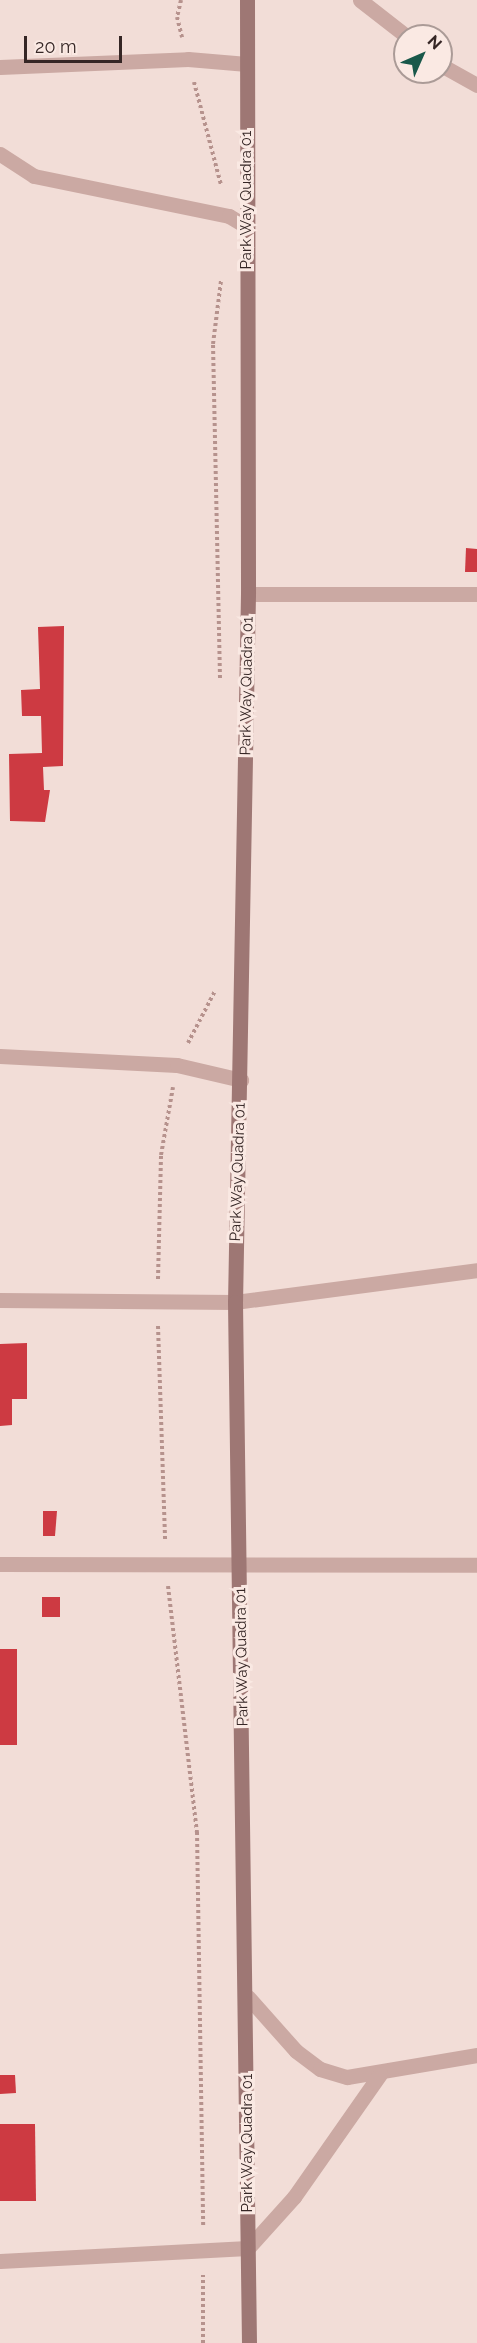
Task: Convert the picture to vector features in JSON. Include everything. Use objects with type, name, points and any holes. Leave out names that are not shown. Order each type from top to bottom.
[{"type":"street","name":"Park Way Quadra 01","points":[[247,0],[248,594],[241,1080],[235,1302],[248,1997],[249,2343]]},
{"type":"street","points":[[360,0],[393,26]]},
{"type":"street","points":[[0,67],[188,59],[247,64]]},
{"type":"street","points":[[453,72],[477,85]]},
{"type":"street","points":[[0,154],[34,176],[229,216],[247,227]]},
{"type":"street","points":[[248,594],[477,594]]},
{"type":"street","points":[[0,1056],[177,1065],[241,1080]]},
{"type":"street","points":[[0,1300],[235,1302],[477,1270]]},
{"type":"street","points":[[0,1564],[166,1567],[477,1565]]},
{"type":"street","points":[[248,1997],[320,2069],[347,2077],[380,2074],[438,2058],[477,2055]]},
{"type":"street","points":[[0,2261],[203,2253],[248,2248],[294,2198],[380,2074]]},
{"type":"path","points":[[181,0],[177,17],[229,216]]},
{"type":"path","points":[[220,688],[213,344],[222,274]]},
{"type":"path","points":[[203,2343],[197,1833],[166,1567],[157,1301],[161,1155],[177,1065],[217,978]]},
{"type":"building","points":[[466,548],[477,549],[477,572],[465,572]]},
{"type":"building","points":[[64,626],[63,766],[43,767],[44,790],[50,790],[45,822],[10,821],[9,754],[42,753],[41,716],[22,716],[21,690],[40,689],[38,627]]},
{"type":"building","points":[[27,1343],[27,1399],[12,1399],[12,1425],[0,1426],[0,1344]]},
{"type":"building","points":[[43,1511],[57,1511],[55,1536],[43,1536]]},
{"type":"building","points":[[42,1597],[60,1597],[60,1617],[42,1617]]},
{"type":"building","points":[[0,1649],[17,1649],[17,1745],[0,1745]]},
{"type":"building","points":[[0,2075],[15,2075],[16,2093],[0,2094]]},
{"type":"building","points":[[0,2124],[35,2124],[36,2201],[0,2201]]}]
